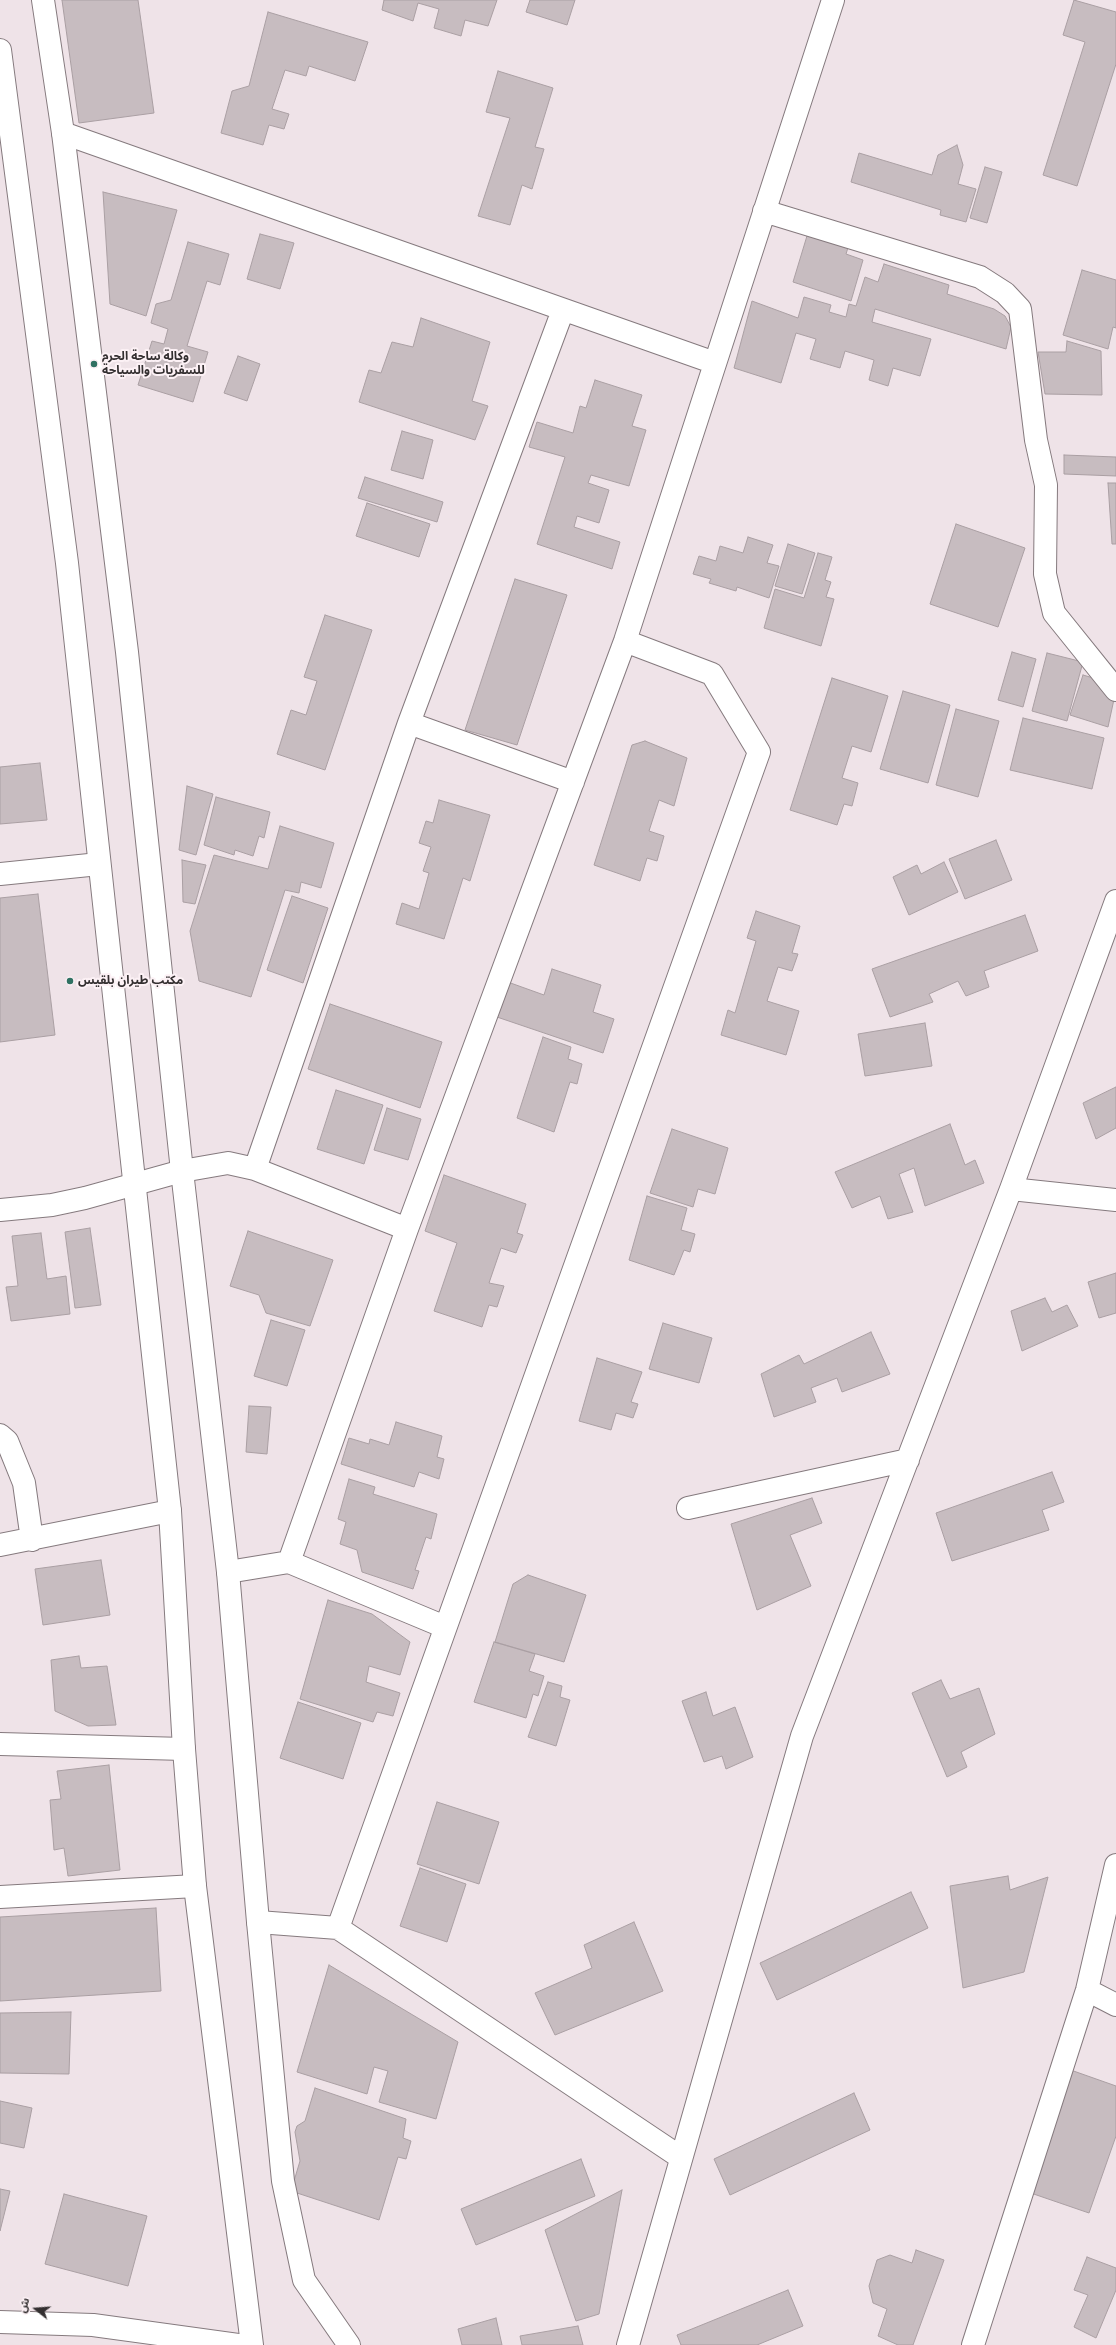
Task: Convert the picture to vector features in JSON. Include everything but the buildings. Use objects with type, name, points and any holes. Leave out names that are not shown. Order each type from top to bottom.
[{"type":"street","points":[[43,0],[63,133],[126,644],[182,1171],[228,1572],[258,1922],[283,2181],[304,2280],[350,2345]]},
{"type":"street","points":[[289,1562],[407,1229],[625,642],[714,363],[833,0]]},
{"type":"street","points":[[0,50],[67,563],[170,1511],[184,1749],[195,1886],[252,2345]]},
{"type":"street","points":[[63,133],[714,363]]},
{"type":"street","points":[[764,211],[980,277],[1006,293],[1020,309],[1036,440],[1046,485],[1045,574],[1054,613],[1116,690]]},
{"type":"street","points":[[255,1169],[409,723],[563,310]]},
{"type":"street","points":[[338,1928],[759,752],[712,674],[625,642]]},
{"type":"street","points":[[409,723],[573,782]]},
{"type":"street","points":[[0,874],[99,864]]},
{"type":"street","points":[[628,2345],[680,2157],[802,1736],[1011,1189],[1116,901]]},
{"type":"street","points":[[0,1210],[52,1204],[134,1186],[182,1171],[228,1163],[255,1169],[407,1229]]},
{"type":"street","points":[[1011,1189],[1116,1200]]},
{"type":"street","points":[[0,1435],[7,1441],[24,1484],[32,1540]]},
{"type":"street","points":[[688,1508],[908,1460]]},
{"type":"street","points":[[0,1545],[32,1540],[170,1511]]},
{"type":"street","points":[[228,1572],[289,1562],[445,1627]]},
{"type":"street","points":[[0,1744],[184,1749]]},
{"type":"street","points":[[973,2345],[1087,1990],[1116,1865]]},
{"type":"street","points":[[0,1897],[195,1886]]},
{"type":"street","points":[[258,1922],[338,1928],[680,2157]]},
{"type":"street","points":[[1087,1990],[1116,2005]]},
{"type":"street","points":[[0,2322],[93,2325],[238,2345]]},
{"type":"place","name":"وكالة ساحة الحرم للسفريات والسياحة","points":[[94,364]]},
{"type":"place","name":"مكتب طيران بلقيس","points":[[70,981]]}]
